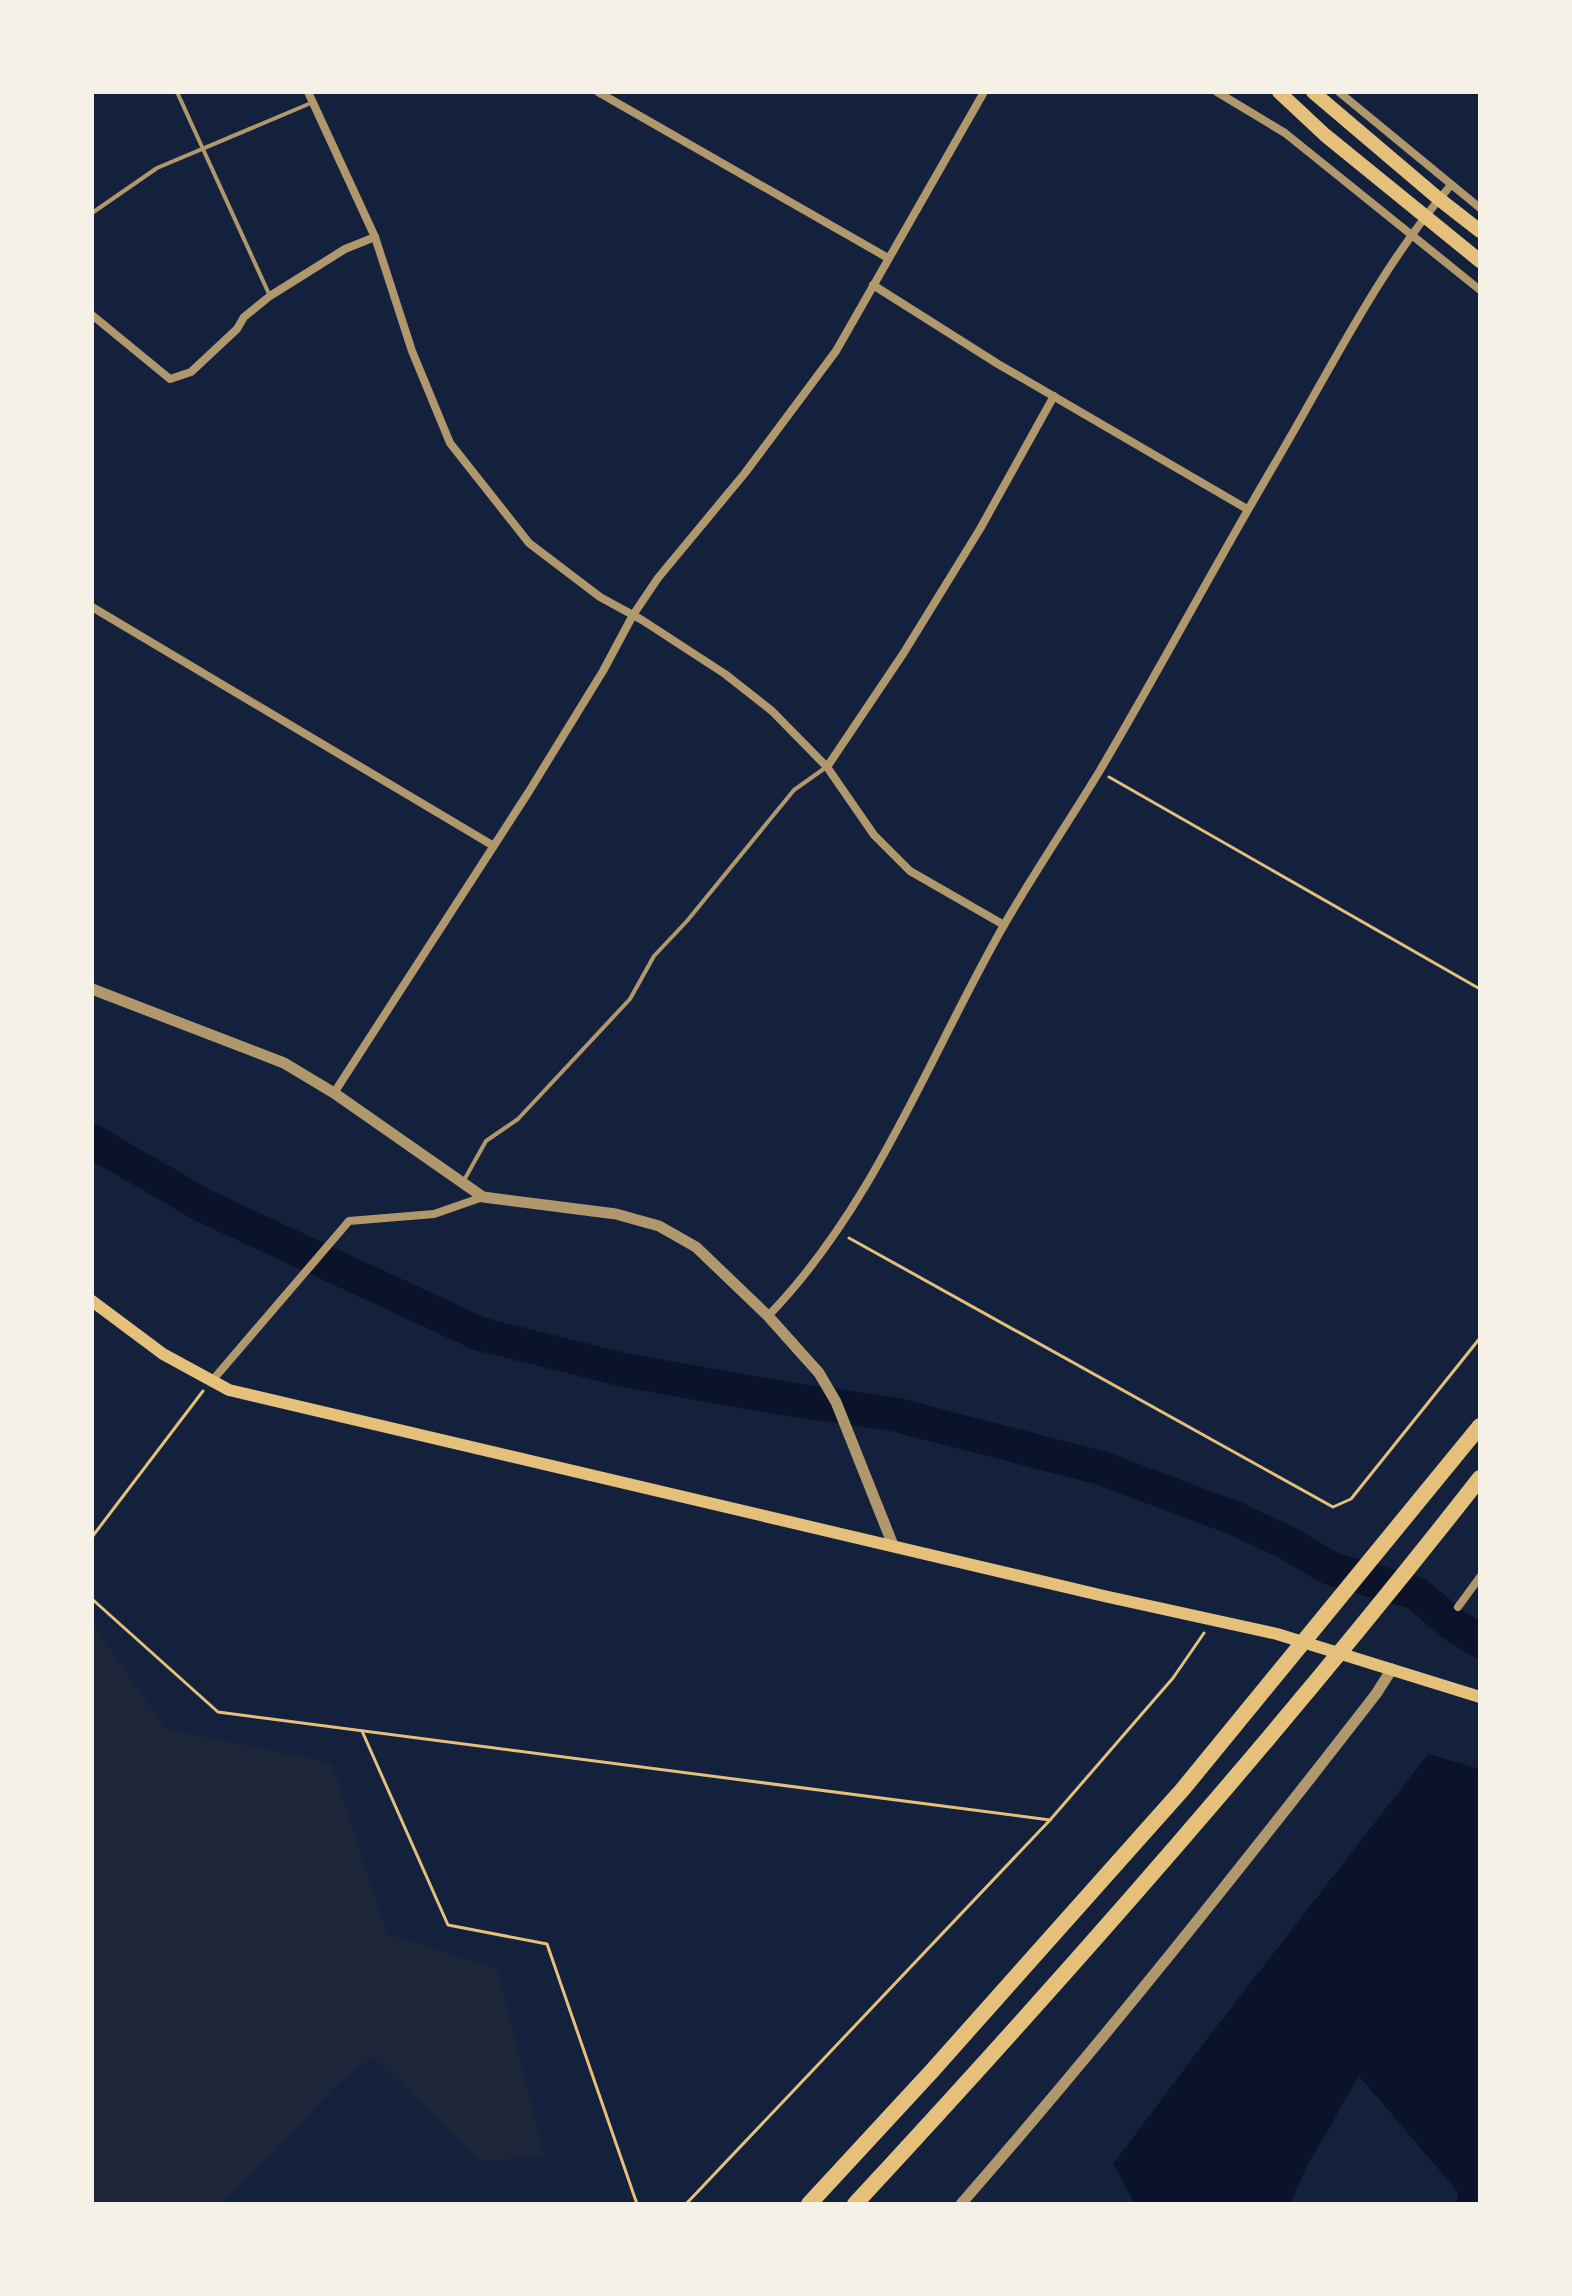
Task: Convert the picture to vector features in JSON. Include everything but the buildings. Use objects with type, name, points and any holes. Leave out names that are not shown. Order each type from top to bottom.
[{"type":"highway","points":[[1279,92],[1325,135],[1480,261]]},
{"type":"highway","points":[[1313,92],[1480,231]]},
{"type":"highway","points":[[809,2204],[1105,1878],[1286,1665],[1480,1426]]},
{"type":"highway","points":[[855,2204],[1085,1953],[1315,1684],[1480,1478]]},
{"type":"main road","points":[[92,1301],[141,1339],[229,1390],[1277,1634],[1480,1697]]},
{"type":"street","points":[[308,92],[375,237],[412,351],[450,443],[529,543],[600,597],[725,674],[772,711],[827,767],[874,835],[910,871],[1004,925]]},
{"type":"street","points":[[598,92],[888,258]]},
{"type":"street","points":[[334,1093],[528,793],[658,578],[745,473],[836,351],[984,92]]},
{"type":"street","points":[[1217,92],[1285,133],[1480,290]]},
{"type":"street","points":[[1339,92],[1480,208]]},
{"type":"street","points":[[768,1316],[794,1289],[838,1231],[904,1118],[1004,925],[1099,772],[1247,509],[1411,235],[1451,185]]},
{"type":"street","points":[[92,315],[170,379],[191,372],[237,329],[244,317],[270,296],[345,249],[375,237]]},
{"type":"street","points":[[873,285],[1247,509]]},
{"type":"street","points":[[827,767],[959,564],[1054,396]]},
{"type":"street","points":[[92,607],[492,845]]},
{"type":"street","points":[[92,989],[284,1063],[334,1093],[483,1197],[616,1214],[659,1226],[696,1247],[768,1316],[819,1373],[836,1402],[893,1545]]},
{"type":"street","points":[[211,1382],[349,1221],[434,1214],[483,1197]]},
{"type":"street","points":[[1458,1607],[1480,1577]]},
{"type":"street","points":[[961,2204],[1061,2089],[1234,1878],[1392,1669]]},
{"type":"lane","points":[[177,92],[270,296]]},
{"type":"lane","points":[[92,213],[157,168],[313,102]]},
{"type":"lane","points":[[462,1184],[486,1141],[518,1119],[620,1010],[630,999],[654,956],[687,921],[794,790],[827,767]]},
{"type":"path","points":[[1099,772],[1480,989]]},
{"type":"path","points":[[838,1231],[1333,1507],[1351,1499],[1480,1338]]},
{"type":"path","points":[[92,1537],[211,1382]]},
{"type":"path","points":[[92,1599],[218,1712],[1050,1820]]},
{"type":"path","points":[[686,2204],[1050,1820],[1173,1678],[1214,1620]]},
{"type":"path","points":[[362,1731],[448,1925],[547,1944],[637,2204]]},
{"type":"shaded area","points":[[92,1623],[166,1729],[332,1763],[387,1934],[498,1969],[545,2156],[482,2161],[372,2057],[334,2087],[281,2146],[221,2204],[92,2204]]},
{"type":"shaded area","points":[[1428,1754],[1480,1769],[1480,2204],[1457,2204],[1458,2192],[1359,2076],[1306,2168],[1290,2204],[1134,2202],[1113,2164]]},
{"type":"waterway","points":[[92,1141],[204,1206],[480,1334],[624,1370],[893,1414],[1101,1468],[1239,1520],[1332,1569],[1416,1593],[1454,1625],[1480,1641]]}]
